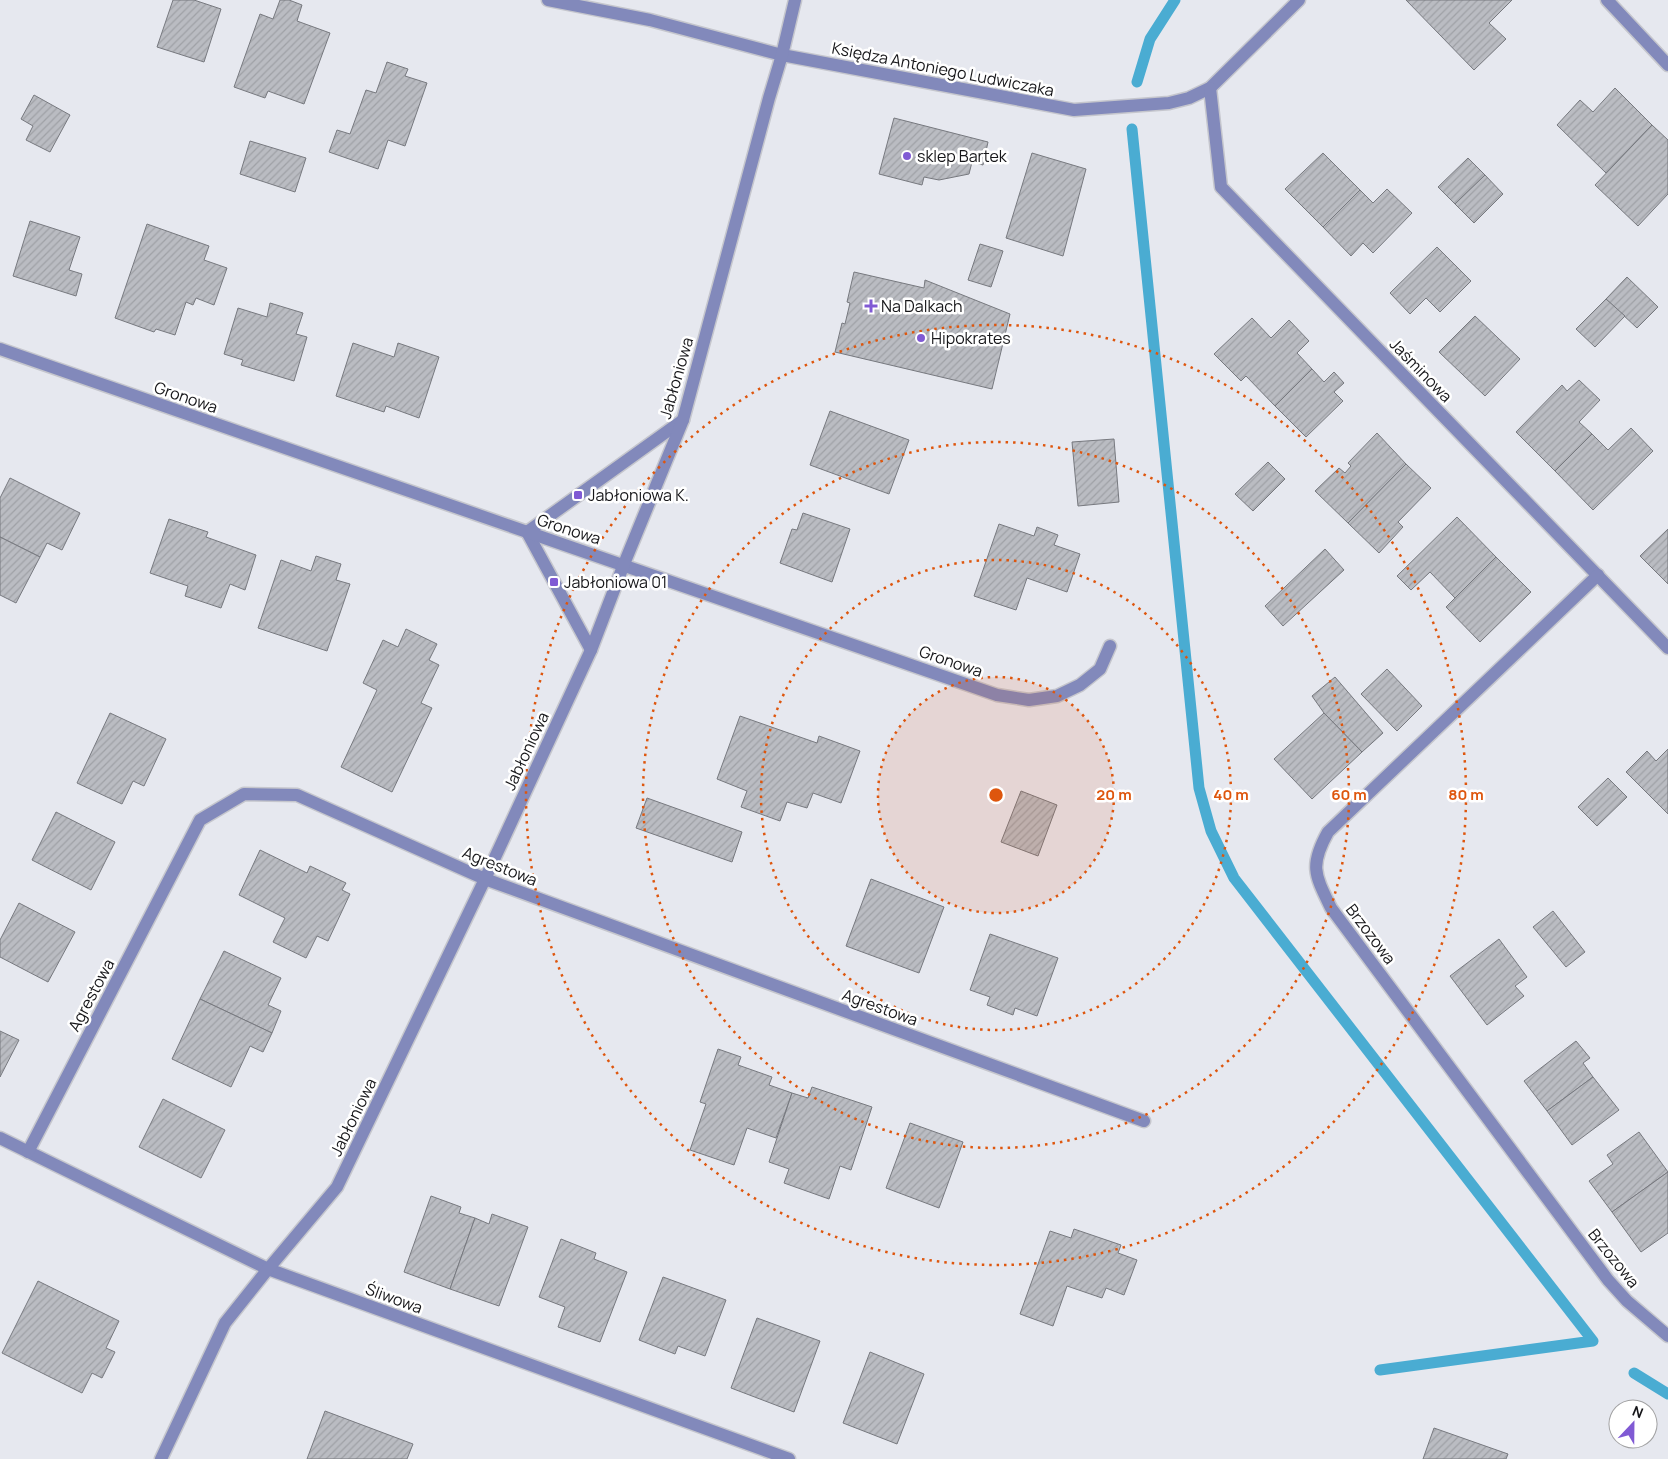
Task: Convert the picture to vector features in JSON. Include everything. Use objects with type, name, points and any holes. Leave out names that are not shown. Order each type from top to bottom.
[{"type":"street","name":"Księdza Antoniego Ludwiczaka","points":[[548,0],[650,20],[782,55],[1074,110],[1169,103],[1189,98],[1210,88],[1299,0]]},
{"type":"street","name":"Jabłoniowa","points":[[161,1459],[225,1323],[337,1187],[485,879],[591,650],[683,420],[782,55],[795,0]]},
{"type":"street","points":[[1607,0],[1668,65]]},
{"type":"street","name":"Jaśminowa","points":[[1210,88],[1221,187],[1668,648]]},
{"type":"street","name":"Gronowa","points":[[0,350],[624,564],[997,695],[1029,700],[1057,696],[1080,685],[1100,669],[1110,646]]},
{"type":"street","points":[[591,650],[527,532],[683,420]]},
{"type":"street","name":"Brzozowa","points":[[1598,575],[1328,832],[1320,846],[1315,865],[1318,880],[1331,908],[1608,1280],[1627,1301],[1668,1336]]},
{"type":"street","name":"Agrestowa","points":[[28,1152],[200,820],[244,794],[297,795],[485,879],[1144,1121]]},
{"type":"street","name":"Śliwowa","points":[[0,1138],[268,1269],[789,1459]]},
{"type":"building","points":[[173,0],[194,0],[221,9],[204,62],[157,47]]},
{"type":"building","points":[[280,0],[289,0],[302,5],[297,21],[330,33],[304,104],[268,91],[265,98],[234,87],[260,14],[273,19]]},
{"type":"building","points":[[1406,0],[1512,0],[1489,23],[1506,39],[1474,70]]},
{"type":"building","points":[[387,62],[408,69],[405,76],[427,83],[405,146],[388,140],[378,169],[329,152],[337,130],[350,134],[366,90],[376,93]]},
{"type":"building","points":[[1615,88],[1652,125],[1606,173],[1557,125],[1580,100],[1593,112]]},
{"type":"building","points":[[34,95],[70,115],[50,152],[26,140],[33,126],[21,119]]},
{"type":"building","points":[[894,118],[988,142],[983,165],[972,162],[969,174],[939,180],[924,177],[922,185],[879,174]]},
{"type":"building","points":[[1652,125],[1668,140],[1668,194],[1638,226],[1595,185]]},
{"type":"building","points":[[250,141],[306,158],[295,192],[240,174]]},
{"type":"building","points":[[1032,153],[1086,169],[1063,256],[1006,238]]},
{"type":"building","points":[[1323,153],[1360,190],[1323,227],[1285,189]]},
{"type":"building","points":[[1468,158],[1485,175],[1455,204],[1438,187]]},
{"type":"building","points":[[1485,175],[1503,194],[1474,223],[1455,204]]},
{"type":"building","points":[[1387,189],[1412,213],[1373,253],[1363,243],[1351,256],[1323,227],[1360,190],[1373,203]]},
{"type":"building","points":[[30,221],[80,237],[69,270],[82,274],[76,296],[13,276]]},
{"type":"building","points":[[147,224],[209,246],[204,260],[227,268],[214,305],[196,298],[193,305],[186,302],[175,335],[156,329],[154,332],[115,318]]},
{"type":"building","points":[[980,244],[1003,251],[991,287],[968,280]]},
{"type":"building","points":[[1437,247],[1471,281],[1440,312],[1426,298],[1410,314],[1390,293]]},
{"type":"building","name":"Hipokrates","points":[[854,272],[924,288],[925,280],[1010,314],[992,389],[835,352],[842,323],[845,324],[850,303],[847,302]]},
{"type":"building","points":[[1627,277],[1658,307],[1637,328],[1606,299]]},
{"type":"building","points":[[1606,299],[1625,316],[1595,347],[1576,329]]},
{"type":"building","points":[[270,303],[303,313],[296,334],[307,337],[294,381],[241,365],[243,360],[224,354],[238,308],[267,317]]},
{"type":"building","points":[[1475,316],[1520,359],[1485,396],[1439,352]]},
{"type":"building","points":[[1252,318],[1271,338],[1289,320],[1309,341],[1297,353],[1312,369],[1275,406],[1246,376],[1241,381],[1214,354]]},
{"type":"building","points":[[353,343],[394,357],[398,343],[439,357],[419,418],[386,406],[384,412],[336,396]]},
{"type":"building","points":[[1312,369],[1324,382],[1334,372],[1344,383],[1334,392],[1343,401],[1306,437],[1275,406]]},
{"type":"building","points":[[1579,380],[1600,400],[1579,422],[1592,434],[1555,471],[1516,432],[1562,385],[1567,391]]},
{"type":"building","points":[[830,411],[909,440],[889,494],[810,465]]},
{"type":"building","points":[[1631,428],[1653,451],[1593,510],[1555,471],[1592,434],[1608,450]]},
{"type":"building","points":[[1377,433],[1406,464],[1348,523],[1315,491],[1339,468],[1345,473],[1351,466],[1348,463]]},
{"type":"building","points":[[1114,439],[1119,502],[1078,506],[1072,442]]},
{"type":"building","points":[[1268,462],[1285,479],[1253,511],[1235,494]]},
{"type":"building","points":[[1406,464],[1431,488],[1398,522],[1403,527],[1379,553],[1348,523]]},
{"type":"building","points":[[10,478],[80,513],[62,550],[47,543],[40,557],[0,537],[0,498]]},
{"type":"building","points":[[803,513],[850,529],[832,582],[780,563],[792,529],[797,530]]},
{"type":"building","points":[[1457,517],[1496,557],[1455,598],[1430,572],[1411,590],[1397,576]]},
{"type":"building","points":[[169,519],[208,532],[206,537],[256,555],[245,590],[230,584],[221,608],[185,596],[188,586],[150,573]]},
{"type":"building","points":[[999,524],[1034,536],[1037,527],[1058,535],[1054,545],[1080,554],[1067,592],[1027,578],[1016,610],[974,596]]},
{"type":"building","points":[[1668,529],[1668,584],[1640,556]]},
{"type":"building","points":[[0,537],[40,557],[16,603],[0,595]]},
{"type":"building","points":[[1325,549],[1344,570],[1283,626],[1265,606]]},
{"type":"building","points":[[316,556],[341,564],[336,580],[350,584],[327,651],[258,628],[281,560],[311,571]]},
{"type":"building","points":[[1496,557],[1531,592],[1480,642],[1446,607]]},
{"type":"building","points":[[406,629],[437,644],[429,660],[439,665],[421,703],[432,708],[392,792],[341,767],[377,690],[363,683],[383,640],[398,647]]},
{"type":"building","points":[[1387,669],[1422,706],[1397,731],[1361,694]]},
{"type":"building","points":[[1335,677],[1383,733],[1362,752],[1324,713],[1312,696]]},
{"type":"building","points":[[110,713],[166,739],[144,786],[133,781],[122,804],[77,783]]},
{"type":"building","points":[[1324,713],[1362,752],[1312,799],[1274,759]]},
{"type":"building","points":[[740,716],[817,743],[819,736],[860,751],[841,803],[813,793],[807,808],[787,802],[780,821],[741,807],[747,791],[717,779]]},
{"type":"building","points":[[1668,749],[1668,814],[1626,772],[1647,751],[1656,761]]},
{"type":"building","points":[[1608,778],[1627,797],[1597,826],[1578,807]]},
{"type":"building","points":[[1021,791],[1057,805],[1038,856],[1001,842]]},
{"type":"building","points":[[647,798],[742,832],[732,862],[636,828]]},
{"type":"building","points":[[56,812],[115,842],[91,890],[32,860]]},
{"type":"building","points":[[260,850],[307,873],[310,866],[346,883],[342,890],[350,894],[328,941],[317,936],[306,958],[273,942],[285,918],[239,895]]},
{"type":"building","points":[[871,879],[944,907],[919,973],[846,946]]},
{"type":"building","points":[[19,903],[75,932],[48,982],[0,957],[0,940]]},
{"type":"building","points":[[1553,911],[1585,952],[1566,967],[1533,927]]},
{"type":"building","points":[[990,934],[1058,958],[1037,1016],[1015,1008],[1013,1015],[987,1005],[990,997],[970,990]]},
{"type":"building","points":[[1499,939],[1527,977],[1515,986],[1524,996],[1487,1025],[1450,976]]},
{"type":"building","points":[[224,951],[281,978],[268,1005],[281,1011],[272,1033],[200,999]]},
{"type":"building","points":[[200,999],[272,1033],[263,1052],[250,1046],[231,1087],[172,1059]]},
{"type":"building","points":[[0,1031],[19,1040],[0,1077]]},
{"type":"building","points":[[1576,1041],[1590,1058],[1583,1063],[1593,1077],[1547,1111],[1524,1081]]},
{"type":"building","points":[[718,1049],[741,1057],[738,1065],[772,1077],[769,1085],[792,1093],[776,1138],[747,1128],[734,1165],[690,1150],[706,1104],[700,1102]]},
{"type":"building","points":[[1593,1077],[1619,1110],[1572,1145],[1547,1111]]},
{"type":"building","points":[[812,1087],[872,1107],[851,1170],[840,1166],[829,1199],[784,1183],[789,1169],[769,1162],[792,1093],[808,1098]]},
{"type":"building","points":[[163,1099],[225,1130],[201,1178],[139,1147]]},
{"type":"building","points":[[910,1123],[963,1142],[939,1208],[886,1188]]},
{"type":"building","points":[[1639,1132],[1668,1172],[1612,1212],[1589,1181],[1613,1164],[1607,1155]]},
{"type":"building","points":[[1668,1172],[1668,1233],[1641,1252],[1612,1212]]},
{"type":"building","points":[[431,1196],[461,1207],[459,1213],[475,1218],[450,1289],[404,1272]]},
{"type":"building","points":[[492,1214],[528,1227],[499,1306],[450,1289],[475,1218],[489,1224]]},
{"type":"building","points":[[1074,1229],[1121,1245],[1118,1253],[1137,1260],[1124,1295],[1106,1288],[1102,1298],[1067,1286],[1053,1326],[1020,1314],[1050,1231],[1071,1238]]},
{"type":"building","points":[[561,1239],[596,1253],[594,1259],[627,1272],[600,1342],[558,1327],[565,1307],[539,1297]]},
{"type":"building","points":[[663,1277],[726,1300],[705,1356],[678,1346],[675,1354],[639,1340]]},
{"type":"building","points":[[38,1281],[119,1321],[106,1348],[115,1352],[102,1378],[92,1373],[82,1393],[2,1353]]},
{"type":"building","points":[[757,1318],[820,1341],[794,1412],[731,1388]]},
{"type":"building","points":[[870,1352],[924,1374],[897,1444],[843,1423]]},
{"type":"building","points":[[325,1411],[413,1444],[407,1459],[307,1459]]},
{"type":"building","points":[[1434,1428],[1508,1454],[1506,1459],[1423,1459]]},
{"type":"waterway","points":[[1137,82],[1150,39],[1175,0]]},
{"type":"waterway","points":[[1132,129],[1199,788],[1211,831],[1234,878],[1593,1341],[1380,1370]]},
{"type":"waterway","points":[[1634,1373],[1668,1394]]},
{"type":"place","name":"sklep Bartek","points":[[907,156]]},
{"type":"place","name":"Na Dalkach","points":[[871,306]]},
{"type":"place","name":"Hipokrates","points":[[921,338]]},
{"type":"place","name":"Jabłoniowa K.","points":[[578,495]]},
{"type":"place","name":"Jabłoniowa 01","points":[[554,582]]}]
